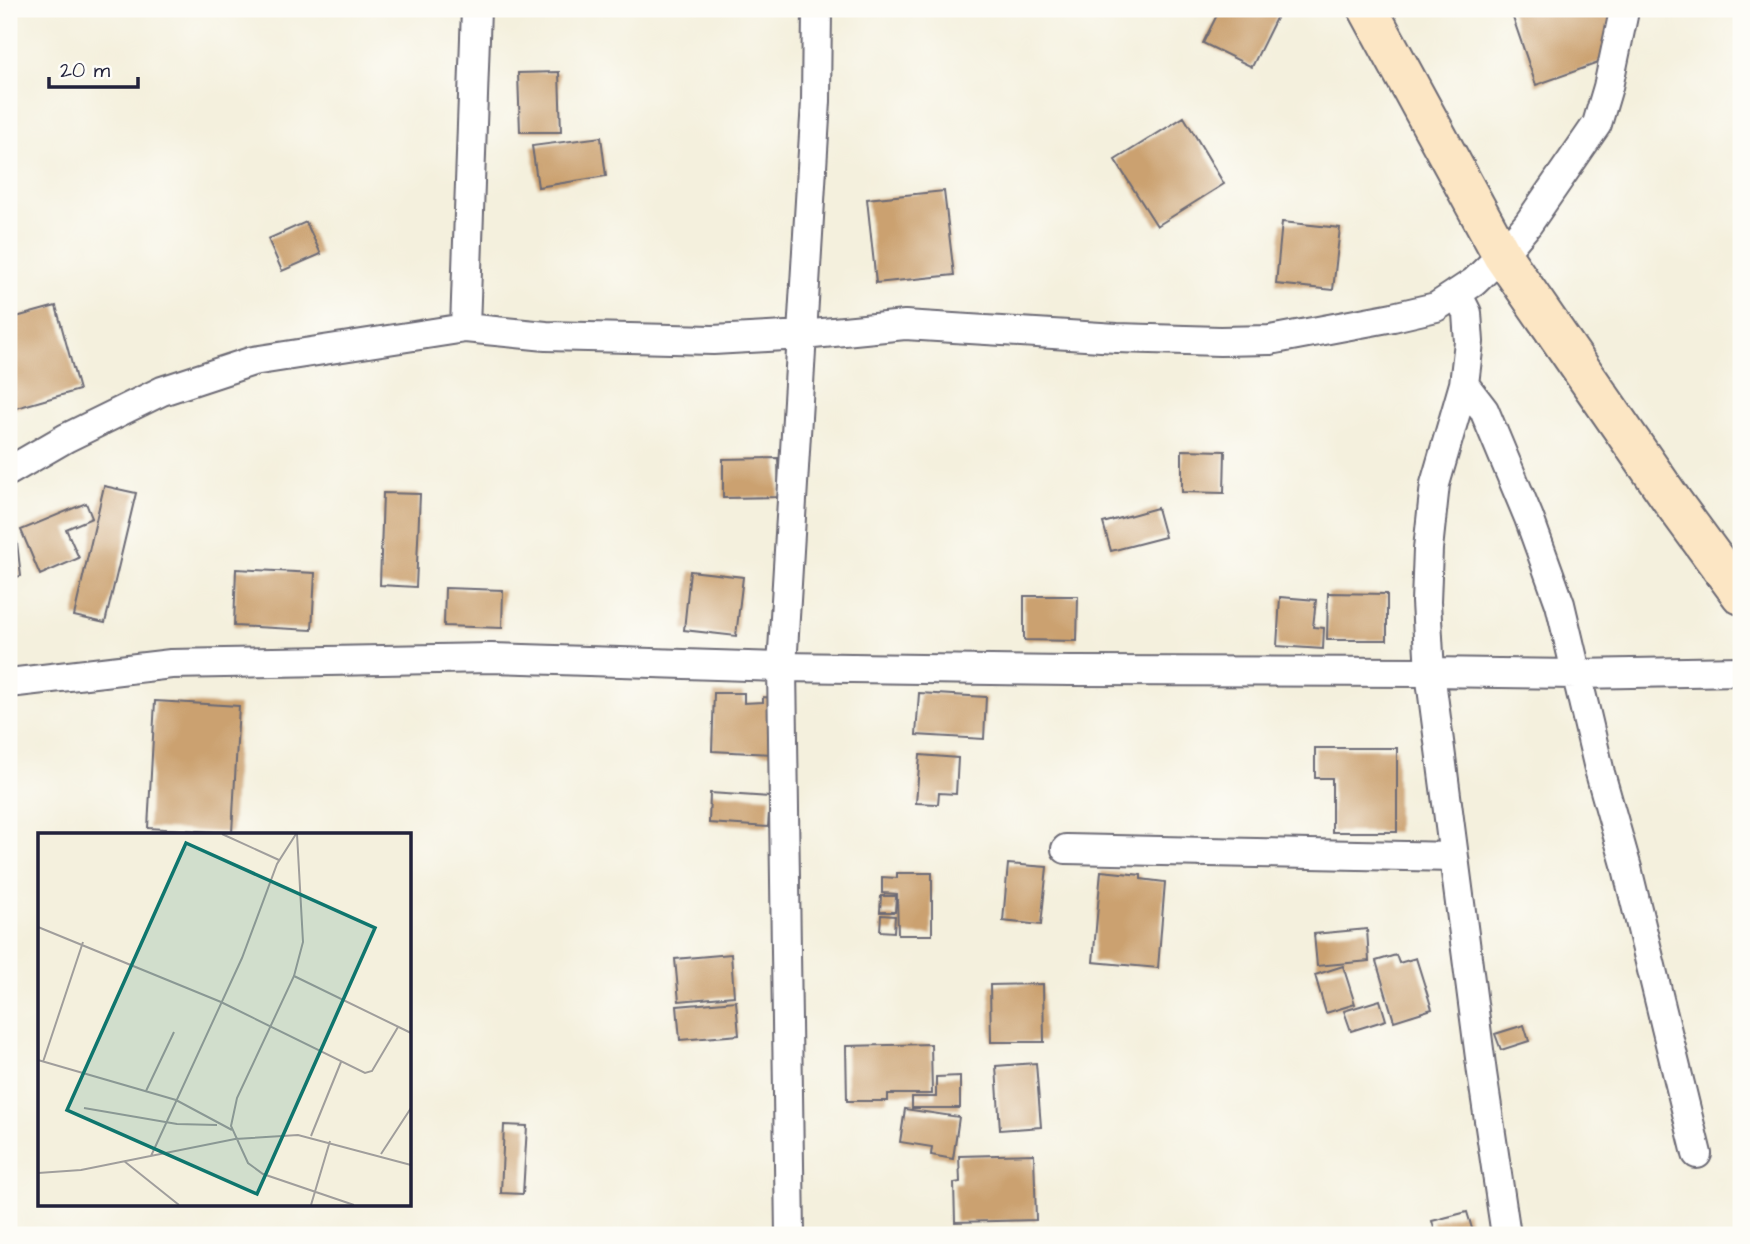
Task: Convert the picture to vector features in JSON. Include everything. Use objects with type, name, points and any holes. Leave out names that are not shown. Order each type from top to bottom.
[{"type":"street","points":[[465,328],[476,9]]},
{"type":"street","points":[[790,1235],[782,667],[816,101],[817,9]]},
{"type":"street","points":[[1368,9],[1502,255],[1675,505],[1741,595]]},
{"type":"street","points":[[9,471],[66,438],[162,391],[253,361],[465,328],[546,336],[713,340],[803,335],[905,324],[1116,338],[1270,340],[1436,307],[1474,282],[1502,255],[1528,225],[1597,124],[1613,67],[1623,9]]},
{"type":"street","points":[[1457,293],[1466,313],[1469,342],[1464,384],[1435,484],[1426,602],[1430,672],[1482,1073],[1506,1235]]},
{"type":"street","points":[[1464,384],[1483,410],[1530,518],[1560,604],[1697,1154]]},
{"type":"street","points":[[9,682],[185,664],[491,658],[782,667],[1070,671],[1577,674],[1741,671]]},
{"type":"street","points":[[1066,849],[1454,857]]},
{"type":"building","points":[[1220,9],[1280,10],[1252,67],[1203,43]]},
{"type":"building","points":[[1510,9],[1608,9],[1624,54],[1536,85]]},
{"type":"building","points":[[559,72],[561,132],[520,132],[518,73]]},
{"type":"building","points":[[1184,117],[1224,184],[1157,226],[1115,160]]},
{"type":"building","points":[[601,137],[606,176],[538,187],[532,146]]},
{"type":"building","points":[[944,191],[954,275],[876,283],[867,199]]},
{"type":"building","points":[[306,222],[321,254],[282,271],[268,239]]},
{"type":"building","points":[[1282,222],[1340,228],[1333,290],[1276,284]]},
{"type":"building","points":[[56,306],[79,390],[13,409],[9,392],[9,319]]},
{"type":"building","points":[[1182,450],[1225,451],[1224,493],[1182,492]]},
{"type":"building","points":[[778,458],[779,497],[723,498],[723,459]]},
{"type":"building","points":[[104,486],[136,493],[105,623],[74,616]]},
{"type":"building","points":[[383,493],[420,494],[416,587],[380,585]]},
{"type":"building","points":[[86,503],[92,518],[66,529],[79,558],[40,575],[21,530]]},
{"type":"building","points":[[1157,508],[1165,537],[1111,551],[1103,523]]},
{"type":"building","points":[[17,543],[21,576],[9,578],[9,544]]},
{"type":"building","points":[[236,569],[315,573],[312,630],[234,626]]},
{"type":"building","points":[[690,571],[743,577],[736,636],[684,630]]},
{"type":"building","points":[[445,588],[503,590],[502,628],[444,626]]},
{"type":"building","points":[[1328,593],[1387,594],[1387,640],[1327,640]]},
{"type":"building","points":[[1024,596],[1078,596],[1077,641],[1024,640]]},
{"type":"building","points":[[1280,597],[1316,600],[1313,627],[1324,628],[1323,649],[1277,646]]},
{"type":"building","points":[[714,693],[744,693],[744,703],[763,702],[763,697],[773,698],[772,754],[712,751]]},
{"type":"building","points":[[919,693],[986,697],[984,739],[916,735]]},
{"type":"building","points":[[155,701],[239,706],[232,833],[148,828]]},
{"type":"building","points":[[1315,748],[1397,748],[1397,832],[1332,832],[1332,778],[1315,778]]},
{"type":"building","points":[[920,755],[958,758],[956,794],[939,793],[938,804],[916,803]]},
{"type":"building","points":[[710,793],[770,797],[768,827],[709,823]]},
{"type":"building","points":[[1008,864],[1047,867],[1041,925],[1003,921]]},
{"type":"building","points":[[1101,871],[1141,875],[1141,879],[1165,882],[1158,968],[1093,962]]},
{"type":"building","points":[[897,873],[932,873],[932,935],[898,935],[897,894],[882,893],[882,877],[897,878]]},
{"type":"building","points":[[881,896],[896,896],[895,912],[880,912]]},
{"type":"building","points":[[881,915],[895,916],[894,932],[880,931]]},
{"type":"building","points":[[1367,929],[1369,961],[1317,966],[1314,934]]},
{"type":"building","points":[[731,954],[734,996],[679,1001],[675,959]]},
{"type":"building","points":[[1396,955],[1399,963],[1416,958],[1432,1009],[1394,1021],[1376,961]]},
{"type":"building","points":[[1343,966],[1355,1004],[1326,1013],[1315,975]]},
{"type":"building","points":[[1043,984],[1044,1042],[991,1042],[990,985]]},
{"type":"building","points":[[1380,1000],[1386,1020],[1351,1031],[1344,1011]]},
{"type":"building","points":[[736,1001],[739,1035],[680,1040],[677,1006]]},
{"type":"building","points":[[1524,1025],[1529,1041],[1501,1050],[1495,1034]]},
{"type":"building","points":[[931,1044],[932,1094],[888,1094],[888,1101],[847,1101],[846,1046]]},
{"type":"building","points":[[1036,1063],[1041,1127],[1000,1130],[996,1066]]},
{"type":"building","points":[[960,1076],[960,1108],[912,1108],[912,1097],[936,1097],[936,1077]]},
{"type":"building","points":[[905,1109],[959,1117],[953,1159],[931,1155],[932,1147],[900,1142]]},
{"type":"building","points":[[504,1125],[527,1126],[523,1194],[501,1193]]},
{"type":"building","points":[[1034,1154],[1036,1220],[955,1222],[954,1183],[960,1182],[959,1156]]},
{"type":"building","points":[[1467,1212],[1474,1235],[1436,1235],[1432,1221]]}]
